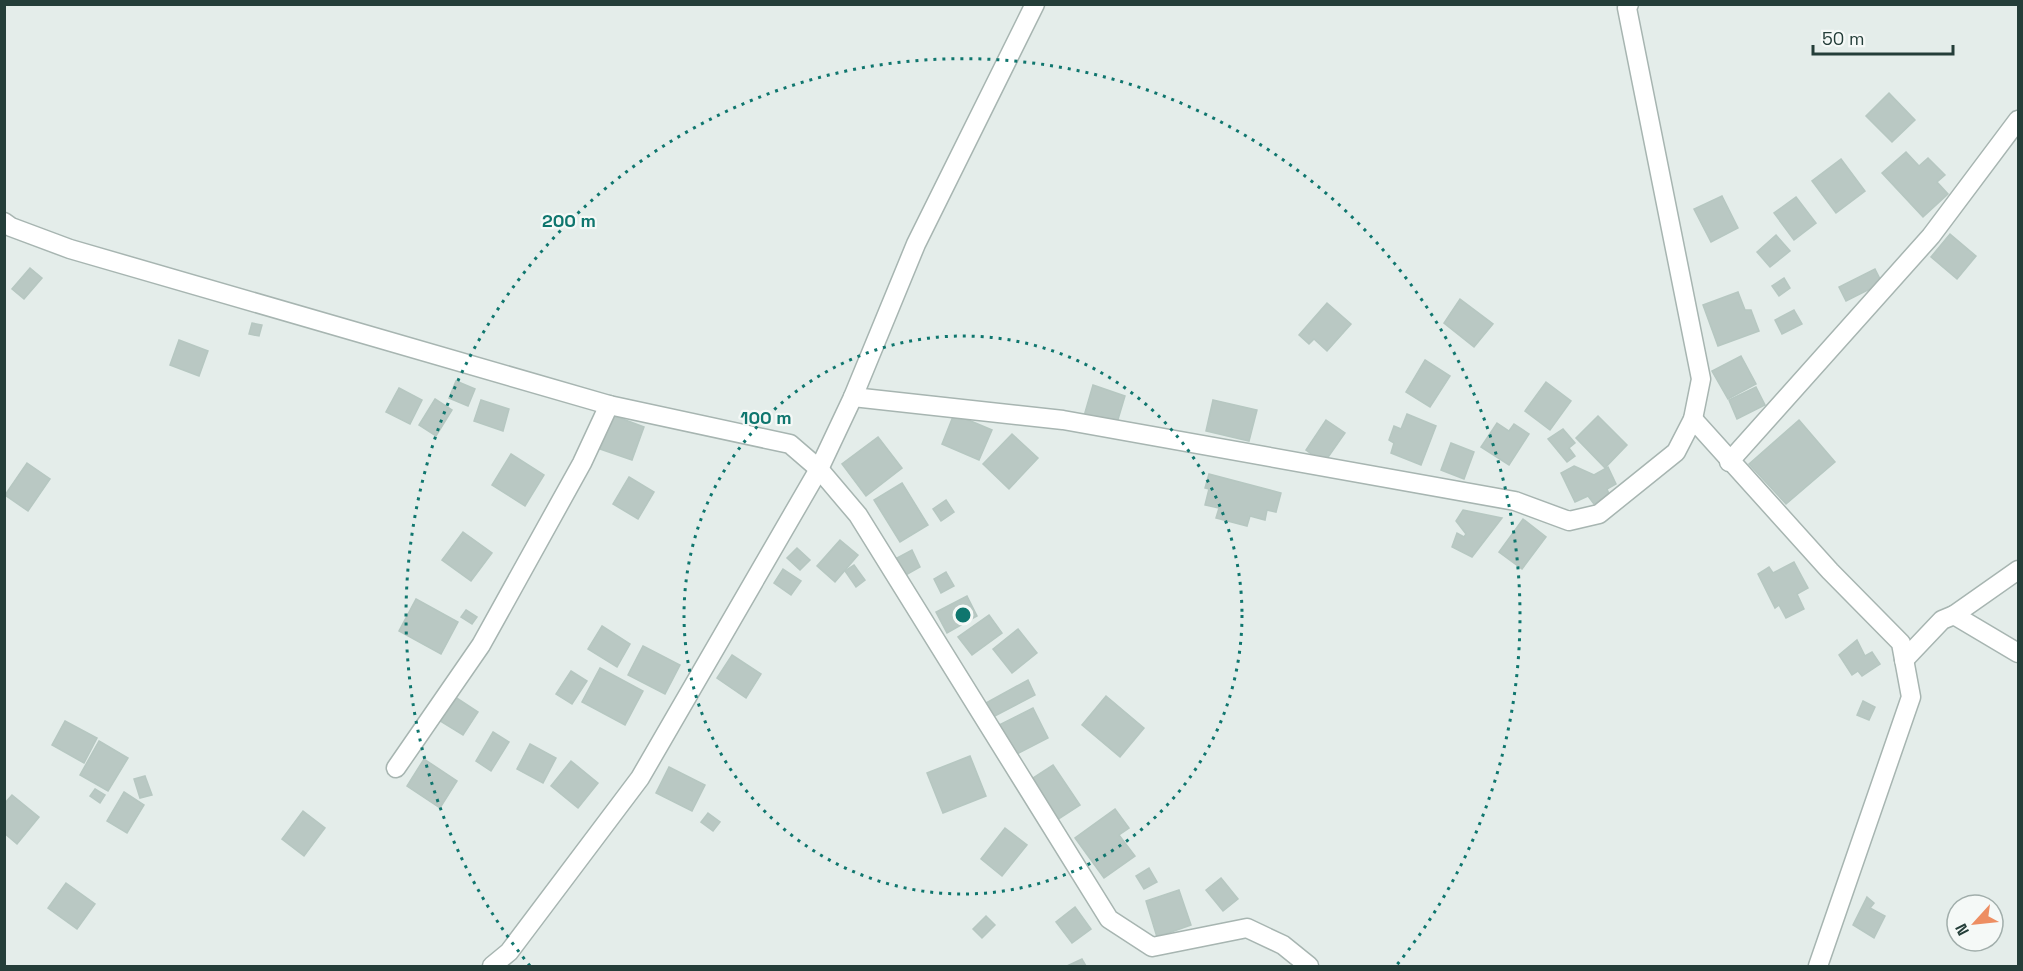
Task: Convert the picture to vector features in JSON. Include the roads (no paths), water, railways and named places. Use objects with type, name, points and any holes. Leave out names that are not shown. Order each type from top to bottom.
[{"type":"street","points":[[492,966],[509,952],[640,778],[819,469],[853,397],[916,244],[1035,4]]},
{"type":"street","points":[[853,397],[1063,420],[1505,499],[1569,521],[1599,514],[1676,452],[1693,419],[1701,379],[1627,8],[1629,4]]},
{"type":"street","points":[[1729,462],[1931,236],[2019,120]]},
{"type":"street","points":[[4,222],[11,227],[70,249],[609,405],[790,444],[819,469],[858,515],[1109,919],[1152,948],[1247,928],[1283,945],[1310,966]]},
{"type":"street","points":[[396,768],[481,645],[582,463],[609,405]]},
{"type":"street","points":[[1693,419],[1729,462],[1830,572],[1901,643],[1911,697],[1818,966]]},
{"type":"street","points":[[1904,660],[1942,620],[1954,615],[2019,570]]},
{"type":"street","points":[[1954,615],[2019,654]]}]
